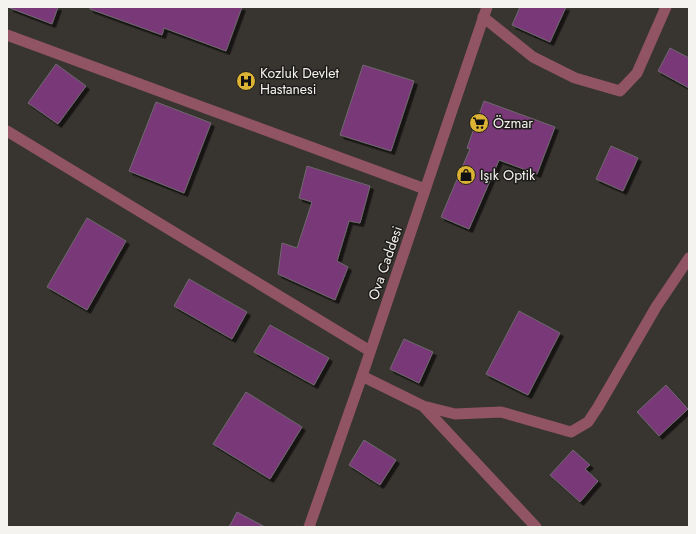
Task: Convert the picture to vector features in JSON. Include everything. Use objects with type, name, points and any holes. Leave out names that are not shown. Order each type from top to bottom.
[{"type":"street","points":[[485,12],[533,57],[575,78],[620,91],[638,73],[666,7]]},
{"type":"street","name":"Ova Caddesi","points":[[309,527],[362,376],[485,12]]},
{"type":"street","points":[[7,35],[425,189]]},
{"type":"street","points":[[7,130],[370,351]]},
{"type":"street","points":[[362,376],[423,406],[455,414],[501,412],[571,432],[588,422],[656,307],[689,258]]},
{"type":"street","points":[[423,406],[536,527]]},
{"type":"building","points":[[10,7],[58,7],[52,24]]},
{"type":"building","points":[[90,7],[242,7],[226,51],[164,28],[162,35],[90,9]]},
{"type":"building","points":[[520,7],[566,7],[550,42],[512,25]]},
{"type":"building","points":[[670,48],[689,58],[689,88],[658,71]]},
{"type":"building","points":[[56,64],[86,86],[58,124],[28,103]]},
{"type":"building","points":[[363,65],[414,81],[391,151],[340,135]]},
{"type":"building","points":[[484,101],[555,127],[537,174],[499,160],[469,229],[441,217],[470,149],[467,148]]},
{"type":"building","points":[[156,102],[211,123],[184,193],[129,171]]},
{"type":"building","points":[[611,146],[638,158],[623,191],[596,179]]},
{"type":"building","points":[[307,166],[370,186],[360,223],[349,221],[337,261],[348,267],[335,300],[278,274],[282,243],[297,248],[312,202],[299,198]]},
{"type":"building","points":[[87,218],[126,241],[87,310],[47,287]]},
{"type":"building","points":[[189,279],[247,312],[232,339],[174,306]]},
{"type":"building","points":[[519,311],[560,333],[528,395],[486,374]]},
{"type":"building","points":[[270,325],[329,358],[314,385],[254,352]]},
{"type":"building","points":[[404,339],[433,352],[419,383],[390,369]]},
{"type":"building","points":[[666,385],[688,409],[659,436],[637,412]]},
{"type":"building","points":[[246,392],[302,427],[270,479],[213,444]]},
{"type":"building","points":[[364,440],[396,460],[380,485],[349,465]]},
{"type":"building","points":[[573,450],[590,465],[585,469],[598,481],[580,502],[550,475]]},
{"type":"building","points":[[237,512],[265,527],[229,527]]},
{"type":"place","name":"Kozluk Devlet Hastanesi","points":[[246,81]]},
{"type":"place","name":"Özmar","points":[[479,123]]},
{"type":"place","name":"Işık Optik","points":[[466,175]]}]
